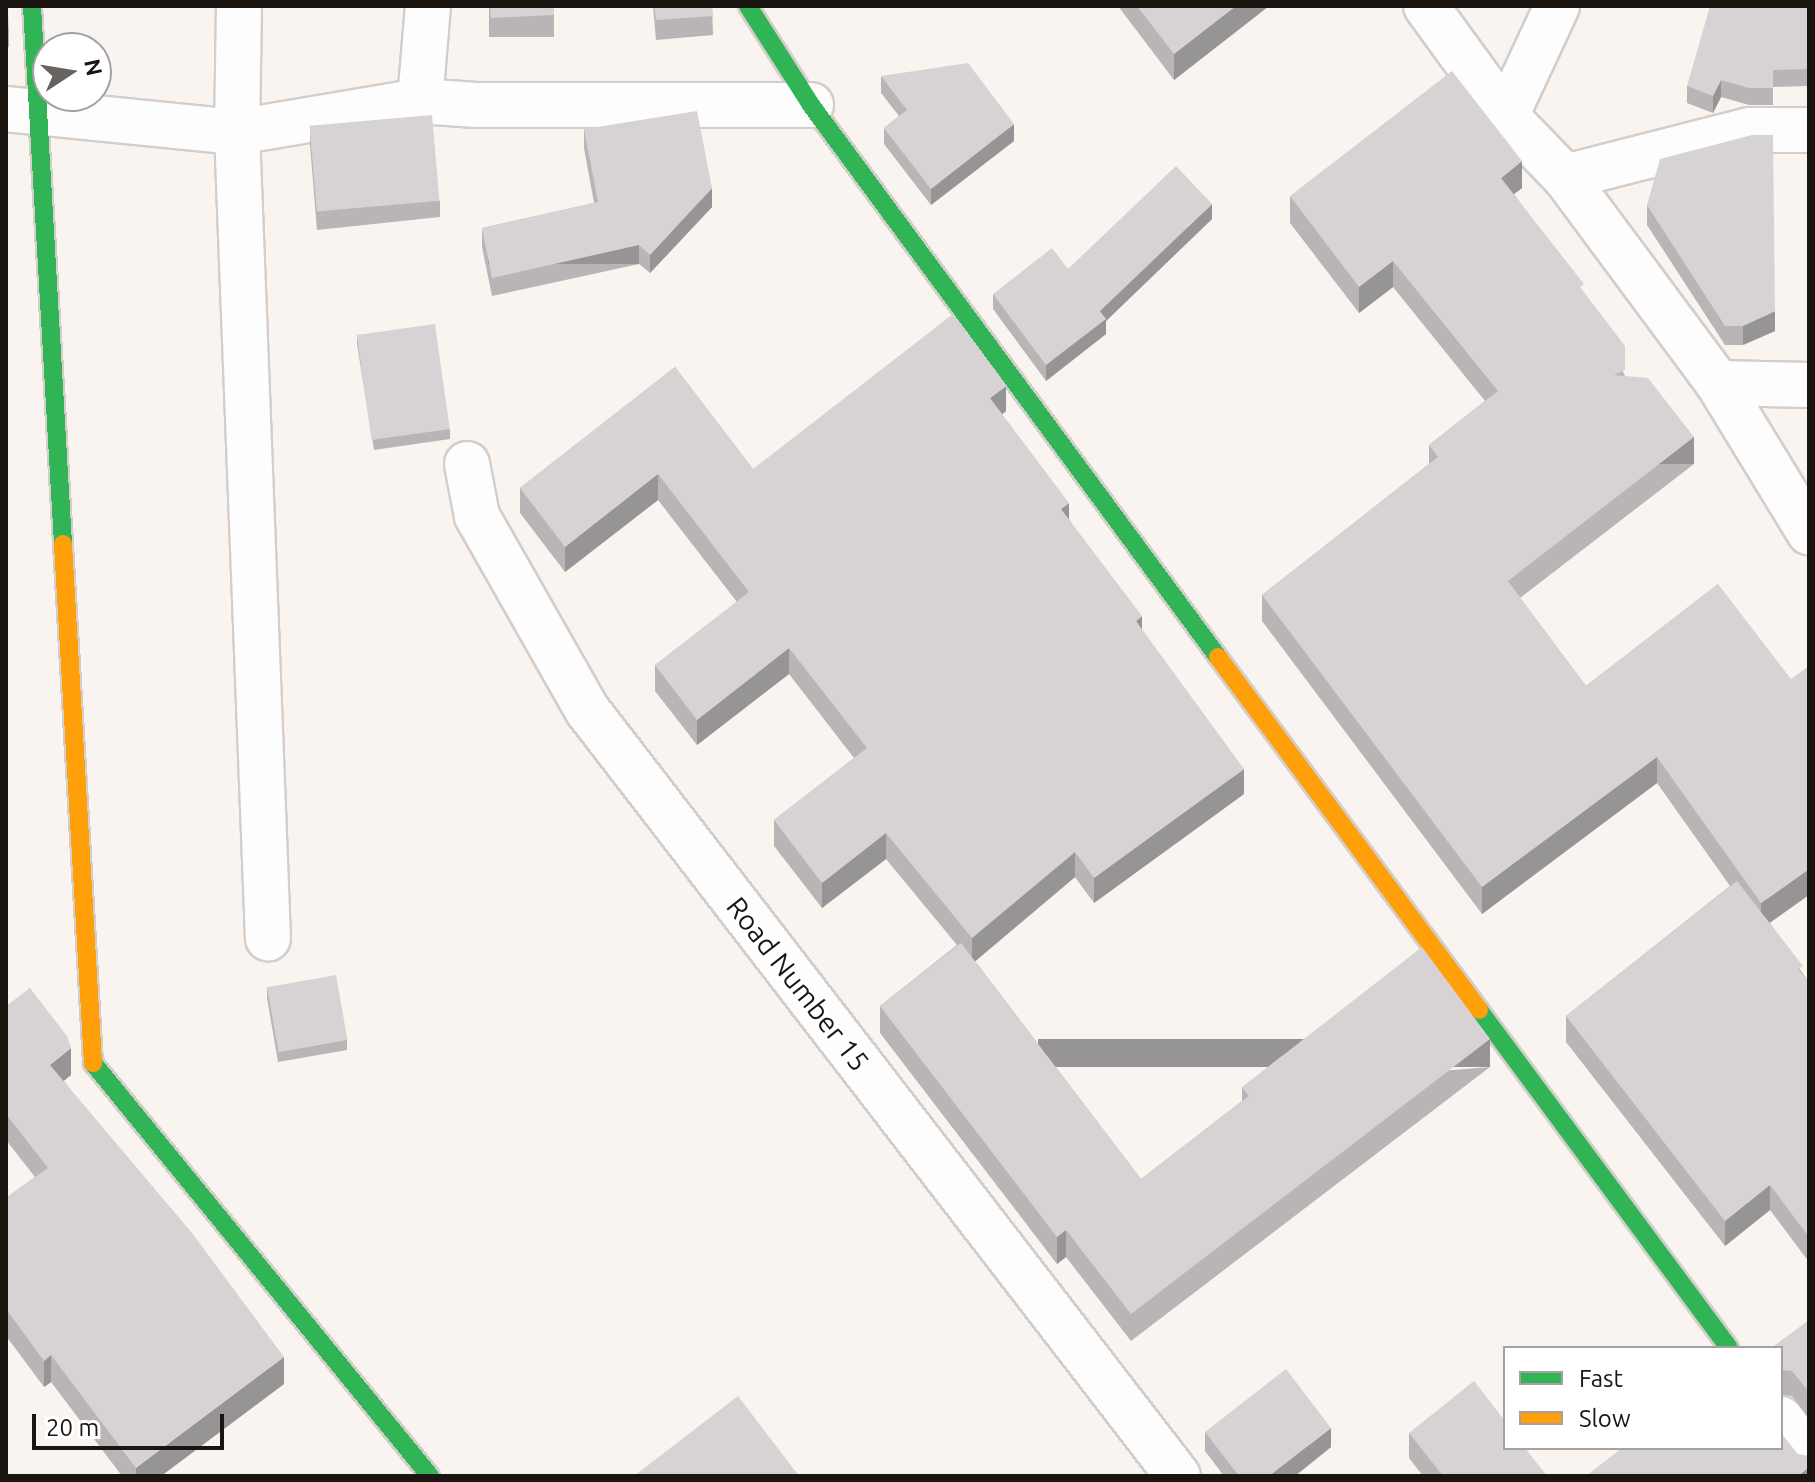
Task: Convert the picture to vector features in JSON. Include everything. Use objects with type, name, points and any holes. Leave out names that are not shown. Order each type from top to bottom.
[{"type":"street","points":[[32,6],[21,111],[92,1062],[430,1476]]},
{"type":"street","points":[[239,6],[237,132],[268,938]]},
{"type":"street","points":[[420,101],[428,6]]},
{"type":"street","points":[[748,6],[811,105],[1728,1346]]},
{"type":"street","points":[[1426,6],[1506,116],[1565,177],[1718,383],[1809,532]]},
{"type":"street","points":[[1506,116],[1557,6]]},
{"type":"street","points":[[21,111],[237,132],[420,101],[476,105],[811,105]]},
{"type":"street","points":[[1565,177],[1749,130],[1809,130]]},
{"type":"street","points":[[1718,383],[1809,385]]},
{"type":"street","name":"Road Number 15","points":[[467,464],[477,516],[588,711],[1178,1476]]},
{"type":"street","points":[[1783,1422],[1809,1457]]},
{"type":"building","points":[[8,6],[9,28],[6,28]]},
{"type":"building","points":[[490,6],[554,6],[554,15],[491,18]]},
{"type":"building","points":[[654,6],[712,6],[713,16],[656,20]]},
{"type":"building","points":[[1137,6],[1236,6],[1174,54]]},
{"type":"building","points":[[1710,6],[1809,6],[1809,69],[1773,70],[1773,88],[1749,88],[1721,80],[1713,96],[1687,86]]},
{"type":"building","points":[[968,63],[1014,124],[931,189],[884,128],[907,110],[881,76]]},
{"type":"building","points":[[1452,71],[1522,161],[1501,178],[1584,284],[1580,287],[1625,346],[1625,370],[1614,375],[1648,378],[1694,437],[1508,581],[1586,686],[1718,584],[1791,679],[1809,666],[1809,869],[1761,903],[1657,757],[1482,887],[1262,595],[1438,457],[1429,445],[1498,391],[1393,261],[1359,287],[1290,196]]},
{"type":"building","points":[[697,111],[712,188],[650,255],[639,245],[492,278],[482,228],[598,202],[584,129]]},
{"type":"building","points":[[432,115],[439,201],[317,211],[309,126]]},
{"type":"building","points":[[1752,135],[1773,135],[1775,311],[1743,326],[1725,326],[1647,205],[1660,159]]},
{"type":"building","points":[[1176,166],[1212,204],[1100,311],[1106,319],[1046,365],[993,294],[1052,248],[1068,269]]},
{"type":"building","points":[[953,314],[1006,386],[990,398],[1069,503],[1061,509],[1142,616],[1136,621],[1244,769],[1094,878],[1075,852],[972,938],[886,833],[822,883],[774,820],[867,748],[789,648],[697,720],[655,665],[749,592],[658,474],[565,547],[520,488],[675,367],[753,469]]},
{"type":"building","points":[[435,324],[450,429],[372,440],[357,335]]},
{"type":"building","points":[[1737,881],[1803,966],[1798,969],[1809,983],[1809,1237],[1770,1185],[1725,1221],[1566,1016]]},
{"type":"building","points":[[961,943],[1141,1179],[1249,1096],[1242,1087],[1422,947],[1490,1039],[1131,1314],[1066,1230],[1057,1237],[880,1006]]},
{"type":"building","points":[[336,975],[347,1040],[279,1052],[267,987]]},
{"type":"building","points":[[30,988],[67,1036],[71,1048],[50,1065],[192,1233],[284,1357],[136,1468],[51,1355],[44,1361],[6,1309],[6,1198],[48,1168],[6,1114],[6,1006]]},
{"type":"building","points":[[1809,1320],[1809,1392],[1792,1371],[1783,1370],[1783,1346],[1774,1346]]},
{"type":"building","points":[[1286,1369],[1331,1428],[1269,1476],[1239,1476],[1205,1432]]},
{"type":"building","points":[[1474,1381],[1503,1418],[1503,1450],[1527,1450],[1547,1476],[1443,1476],[1409,1433]]},
{"type":"building","points":[[738,1396],[799,1476],[634,1476]]},
{"type":"building","points":[[1783,1435],[1798,1454],[1809,1456],[1809,1467],[1798,1476],[1586,1476],[1619,1450],[1783,1450]]},
{"type":"traffic: fast","points":[[32,6],[63,544]]},
{"type":"traffic: fast","points":[[748,6],[811,105],[1218,657]]},
{"type":"traffic: fast","points":[[1479,1010],[1728,1346]]},
{"type":"traffic: fast","points":[[93,1063],[430,1476]]},
{"type":"traffic: slow","points":[[63,544],[93,1063]]},
{"type":"traffic: slow","points":[[1218,657],[1479,1010]]}]
